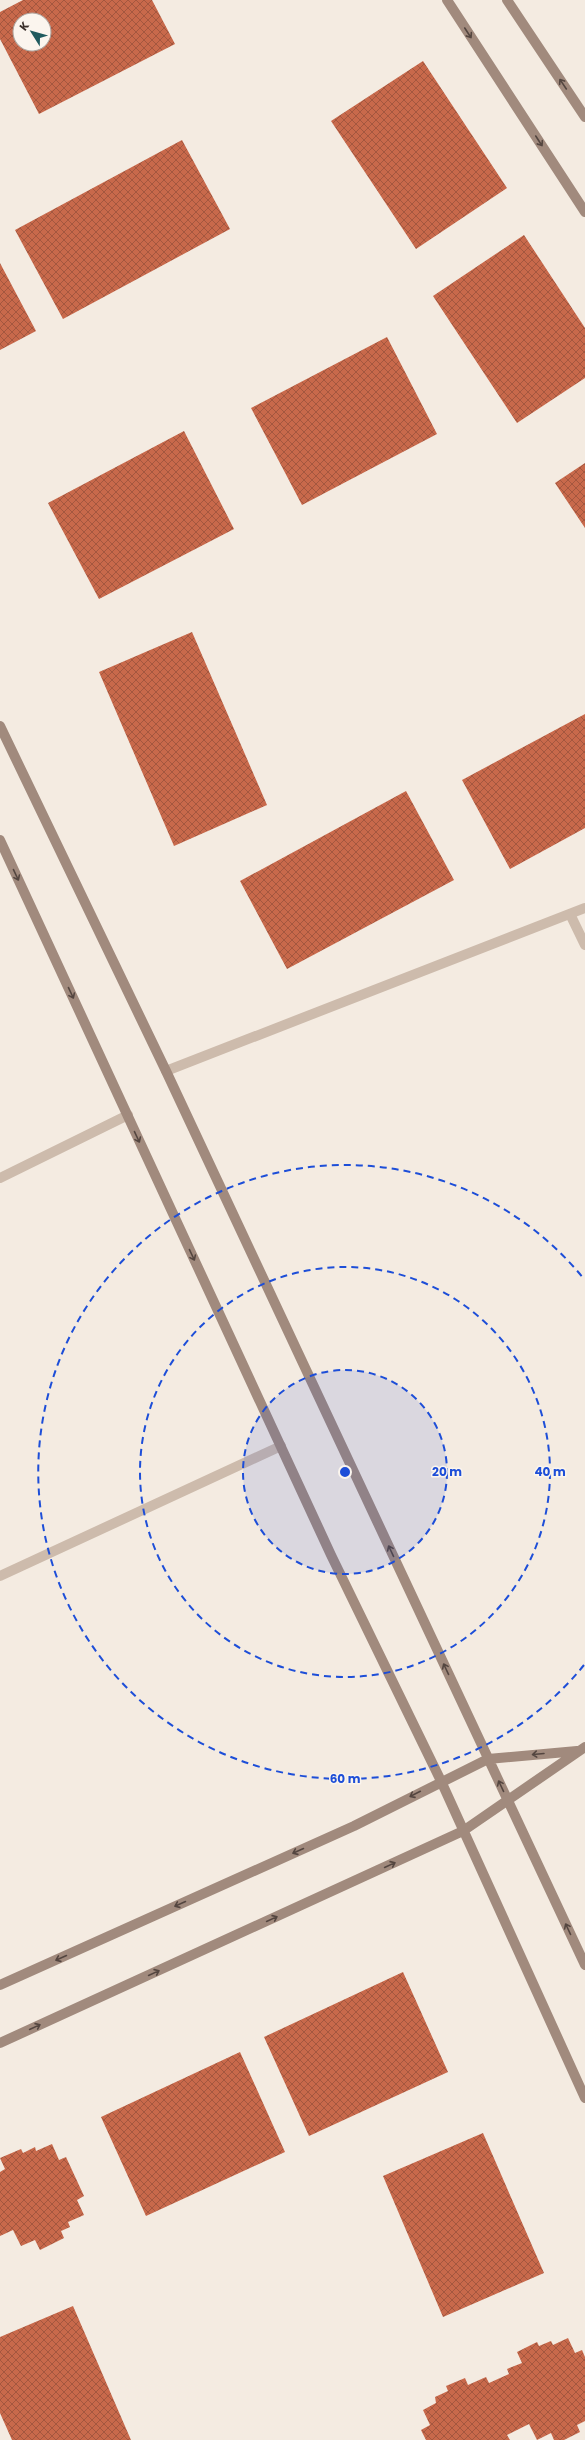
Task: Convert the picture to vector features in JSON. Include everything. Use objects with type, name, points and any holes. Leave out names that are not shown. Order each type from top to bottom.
[{"type":"main road","points":[[447,0],[585,212]]},
{"type":"main road","points":[[507,0],[585,117]]},
{"type":"main road","points":[[0,726],[166,1071],[585,1965]]},
{"type":"main road","points":[[0,840],[281,1446],[441,1781],[585,2098]]},
{"type":"main road","points":[[0,1985],[354,1826],[441,1781],[488,1759],[581,1749]]},
{"type":"main road","points":[[0,2043],[464,1831],[508,1802],[581,1749]]},
{"type":"street","points":[[166,1071],[585,908]]},
{"type":"street","points":[[570,914],[585,945]]},
{"type":"street","points":[[0,1178],[128,1115]]},
{"type":"street","points":[[0,1576],[281,1446]]},
{"type":"building","points":[[23,0],[152,0],[175,44],[39,114],[0,39],[0,12]]},
{"type":"building","points":[[423,61],[507,188],[416,249],[331,121]]},
{"type":"building","points":[[182,140],[230,229],[63,319],[15,230]]},
{"type":"building","points":[[524,235],[585,328],[585,378],[517,423],[433,296]]},
{"type":"building","points":[[0,263],[36,331],[0,350]]},
{"type":"building","points":[[387,337],[437,434],[302,505],[251,408]]},
{"type":"building","points":[[184,431],[234,529],[99,599],[48,503]]},
{"type":"building","points":[[585,463],[585,528],[555,483]]},
{"type":"building","points":[[192,632],[267,805],[174,846],[99,672]]},
{"type":"building","points":[[585,714],[585,828],[510,869],[462,780]]},
{"type":"building","points":[[406,791],[454,880],[287,969],[240,881]]},
{"type":"building","points":[[403,1972],[448,2072],[309,2136],[264,2037]]},
{"type":"building","points":[[240,2052],[285,2152],[146,2216],[101,2117]]},
{"type":"building","points":[[483,2133],[544,2273],[443,2317],[383,2176]]},
{"type":"building","points":[[52,2144],[59,2160],[66,2157],[84,2196],[77,2200],[84,2215],[68,2222],[70,2227],[61,2231],[64,2238],[40,2250],[35,2240],[21,2246],[13,2230],[0,2236],[0,2172],[5,2169],[0,2158],[21,2149],[23,2153],[35,2147],[36,2151]]},
{"type":"building","points":[[73,2306],[131,2440],[12,2440],[0,2413],[0,2337]]},
{"type":"building","points":[[568,2338],[575,2353],[582,2350],[585,2357],[585,2421],[577,2425],[580,2432],[564,2440],[554,2440],[551,2433],[537,2440],[529,2424],[507,2435],[510,2440],[426,2440],[421,2430],[430,2425],[423,2410],[436,2403],[435,2397],[448,2391],[446,2386],[465,2378],[468,2385],[486,2377],[489,2383],[509,2374],[507,2369],[522,2363],[517,2352],[537,2342],[539,2346],[551,2341],[553,2345]]}]
